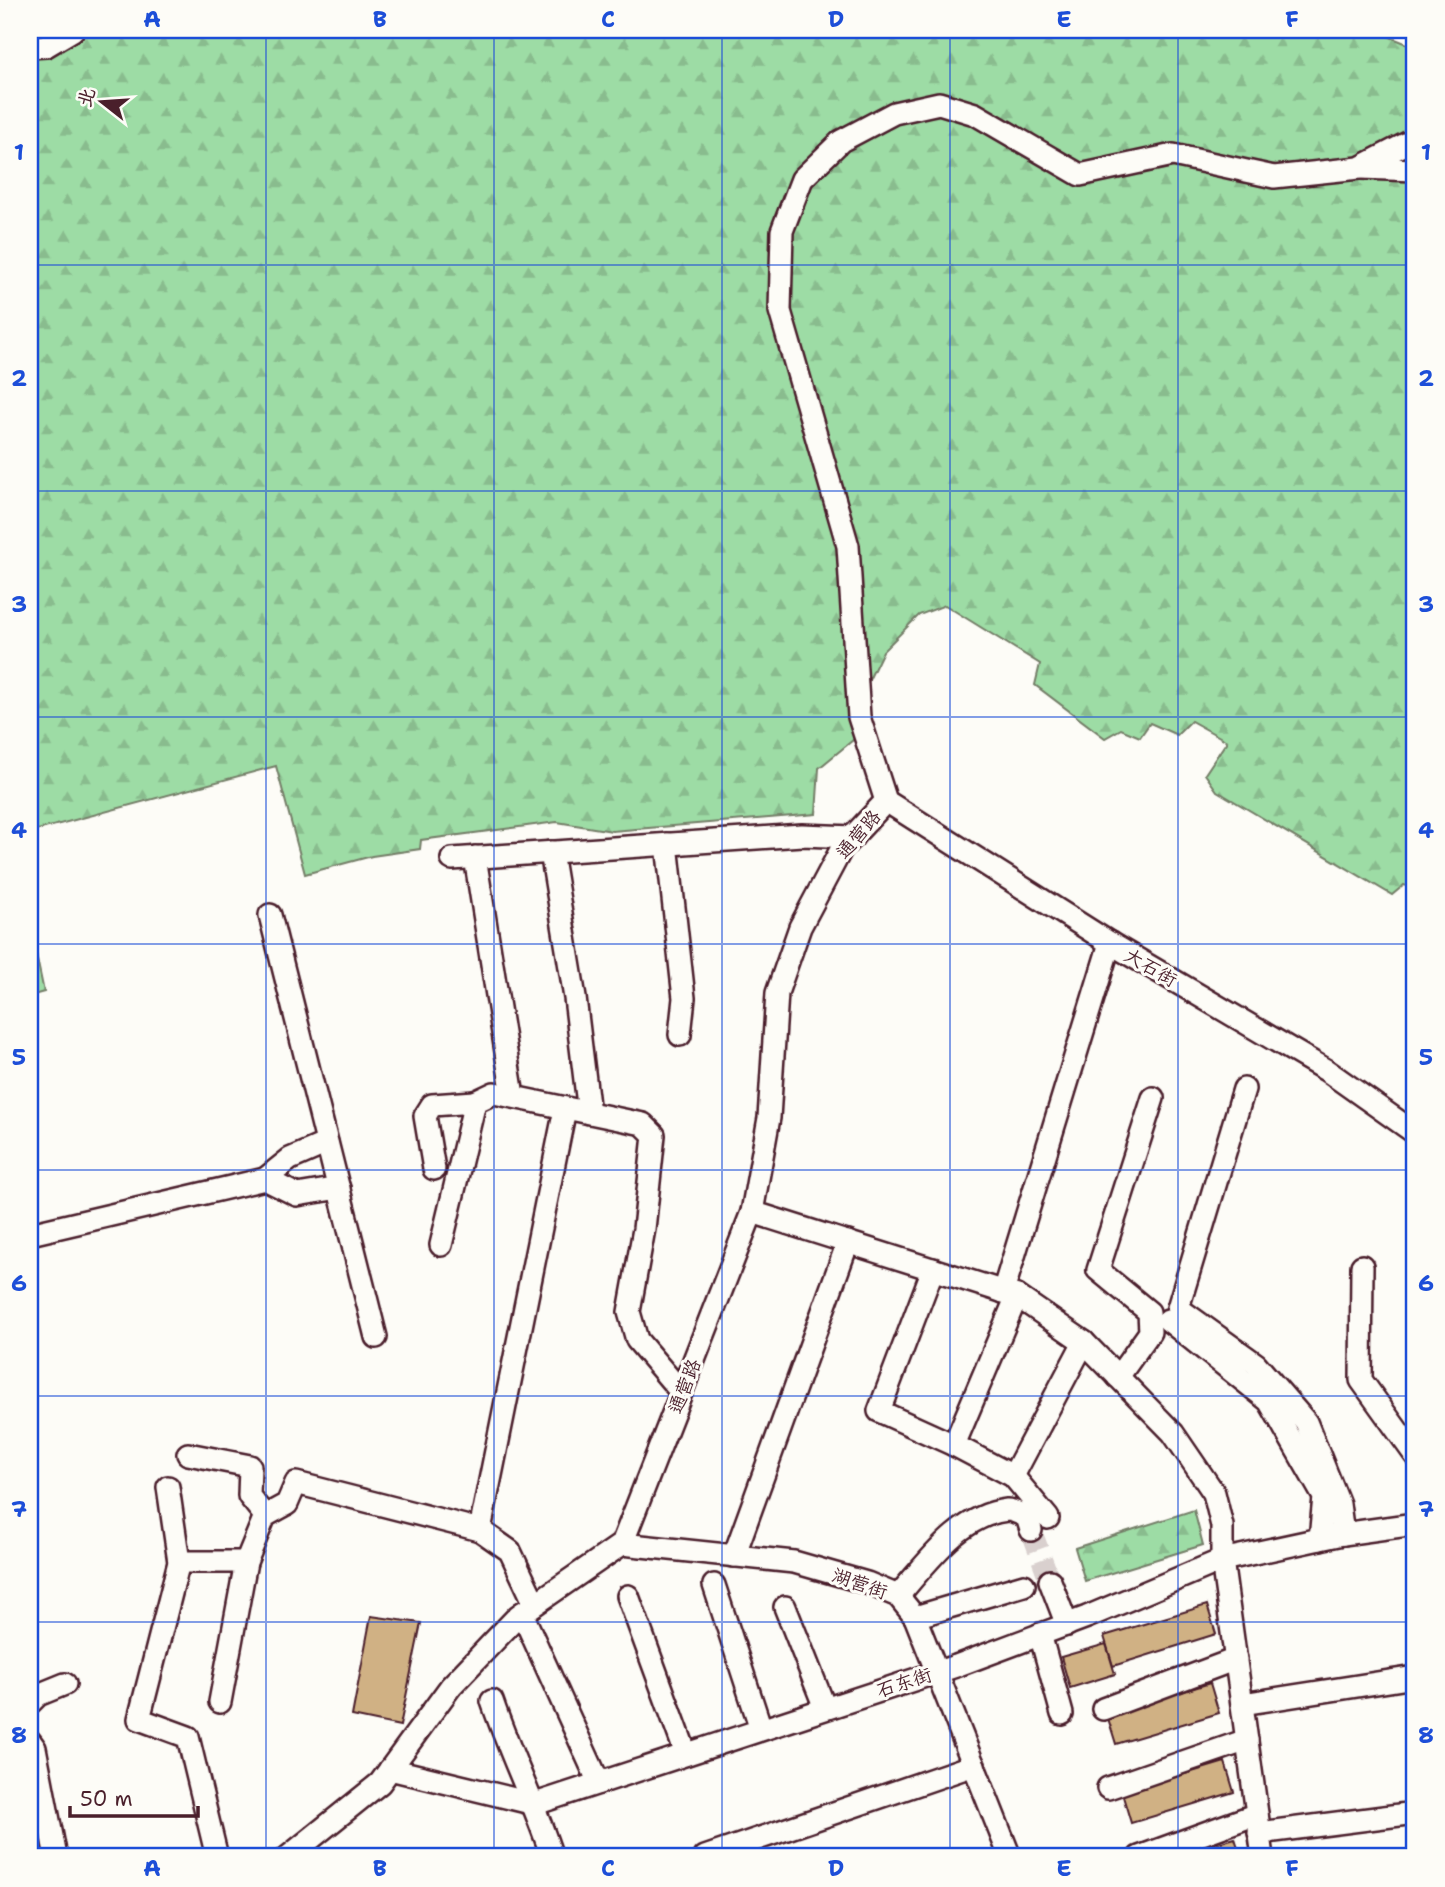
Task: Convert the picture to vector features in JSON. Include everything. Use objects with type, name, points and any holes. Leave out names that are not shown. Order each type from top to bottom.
[{"type":"street","points":[[30,47],[46,46],[74,30]]},
{"type":"street","points":[[886,801],[859,717],[848,546],[780,311],[782,231],[802,179],[841,141],[894,113],[939,103],[975,114],[1080,175],[1174,155],[1275,177],[1359,168],[1415,170]]},
{"type":"street","points":[[1359,168],[1415,139]]},
{"type":"street","name":"通营路","points":[[622,1544],[752,1212],[769,1118],[777,993],[800,927],[842,848],[886,801]]},
{"type":"street","name":"大石街","points":[[886,801],[1110,943],[1326,1070],[1413,1126]]},
{"type":"street","points":[[452,859],[802,835],[853,837]]},
{"type":"street","points":[[667,844],[684,998],[680,1035]]},
{"type":"street","points":[[551,852],[575,998],[589,1113]]},
{"type":"street","points":[[475,857],[513,1097]]},
{"type":"street","points":[[270,915],[376,1337]]},
{"type":"street","points":[[954,1445],[1010,1294],[1110,943]]},
{"type":"street","points":[[1244,1089],[1178,1308],[1256,1364],[1306,1422],[1339,1504],[1343,1534]]},
{"type":"street","points":[[433,1169],[425,1116],[432,1105],[475,1101],[494,1093],[565,1109],[614,1115],[643,1124],[654,1135],[644,1229],[629,1312],[637,1340],[681,1392]]},
{"type":"street","points":[[1118,1377],[1150,1332],[1149,1312],[1098,1270],[1153,1098]]},
{"type":"street","points":[[441,1245],[475,1101]]},
{"type":"street","points":[[480,1530],[565,1109]]},
{"type":"street","points":[[30,1234],[265,1179],[290,1160],[327,1143]]},
{"type":"street","points":[[265,1179],[297,1195],[339,1188]]},
{"type":"street","points":[[752,1212],[1010,1294],[1084,1342],[1173,1433],[1214,1493],[1222,1526],[1222,1560],[1263,1857]]},
{"type":"street","points":[[734,1556],[848,1242]]},
{"type":"street","points":[[1362,1266],[1361,1380],[1415,1455]]},
{"type":"street","points":[[898,1596],[945,1543],[978,1519],[1009,1510],[1040,1524],[1013,1476],[954,1445],[879,1411],[933,1269]]},
{"type":"street","points":[[1168,1320],[1269,1401],[1324,1497],[1320,1539]]},
{"type":"street","points":[[1013,1476],[1084,1342]]},
{"type":"street","points":[[188,1454],[250,1466],[249,1496],[265,1516]]},
{"type":"street","points":[[220,1702],[246,1562],[265,1516],[287,1504],[296,1483],[480,1530],[510,1551],[529,1608],[599,1783]]},
{"type":"street","points":[[168,1487],[179,1562],[139,1719],[188,1737],[217,1857]]},
{"type":"street","name":"石东街","points":[[535,1804],[937,1672],[1067,1625],[1222,1560],[1343,1534],[1415,1524]]},
{"type":"street","points":[[288,1857],[380,1783],[451,1686],[529,1608],[622,1544]]},
{"type":"street","name":"湖营街","points":[[622,1544],[794,1562],[867,1583],[898,1596],[915,1617],[1009,1857]]},
{"type":"street","points":[[179,1562],[246,1562]]},
{"type":"street","points":[[1049,1581],[1067,1625]]},
{"type":"street","points":[[714,1585],[761,1729]]},
{"type":"street","points":[[915,1617],[1024,1585]]},
{"type":"street","points":[[628,1596],[686,1754]]},
{"type":"street","points":[[785,1607],[825,1708]]},
{"type":"street","points":[[1040,1634],[1062,1714]]},
{"type":"street","points":[[1104,1709],[1236,1659]]},
{"type":"street","points":[[1242,1704],[1415,1677]]},
{"type":"street","points":[[30,1703],[38,1695],[65,1684]]},
{"type":"street","points":[[492,1701],[511,1757],[535,1804],[552,1857]]},
{"type":"street","points":[[1108,1788],[1247,1740]]},
{"type":"street","points":[[30,1741],[35,1748],[56,1857]]},
{"type":"street","points":[[717,1855],[974,1765]]},
{"type":"street","points":[[390,1769],[535,1804]]},
{"type":"street","points":[[1139,1857],[1258,1823],[1415,1813]]},
{"type":"green space","points":[[30,30],[1373,30],[1415,47],[1415,890],[1404,885],[1392,895],[1217,791],[1205,774],[1227,741],[1191,721],[1177,735],[1150,723],[1140,737],[1121,729],[1105,738],[1035,685],[1040,664],[945,605],[919,615],[883,651],[867,684],[870,726],[819,768],[816,814],[612,831],[557,822],[421,840],[420,849],[372,856],[305,874],[276,766],[30,832]]},
{"type":"green space","points":[[30,925],[44,992],[30,996]]},
{"type":"green space","points":[[1194,1510],[1203,1545],[1085,1581],[1075,1548]]},
{"type":"building","points":[[1207,1605],[1216,1634],[1113,1666],[1104,1636]]},
{"type":"building","points":[[371,1616],[421,1623],[400,1726],[352,1716]]},
{"type":"building","points":[[1106,1644],[1115,1674],[1070,1688],[1061,1657]]},
{"type":"building","points":[[1210,1683],[1219,1713],[1116,1744],[1107,1715]]},
{"type":"building","points":[[1225,1762],[1234,1792],[1131,1823],[1122,1793]]},
{"type":"building","points":[[1235,1838],[1241,1857],[1171,1857]]},
{"type":"tunnel","points":[[1031,1530],[1050,1581]]}]
